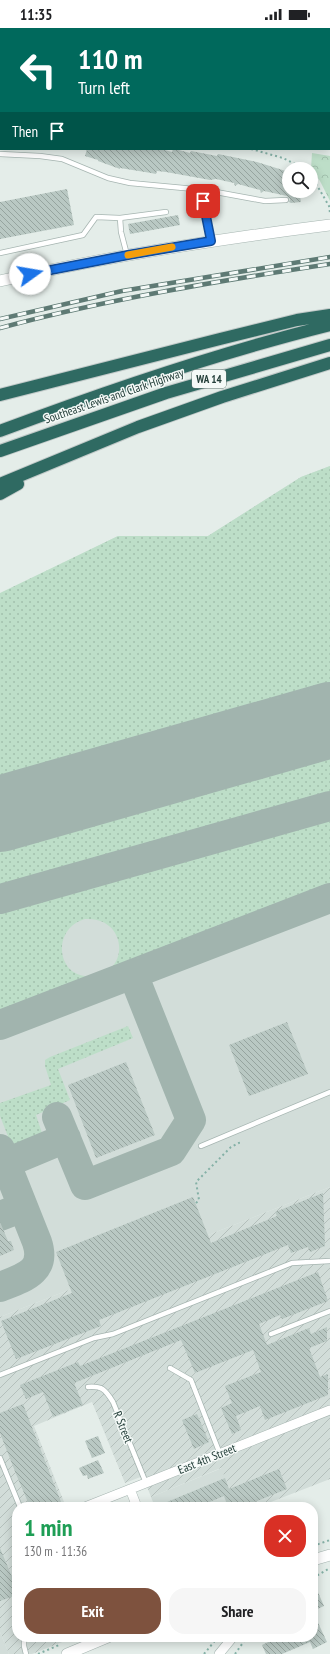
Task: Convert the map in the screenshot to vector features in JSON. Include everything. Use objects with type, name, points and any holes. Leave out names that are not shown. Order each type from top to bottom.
[{"type":"highway","points":[[0,395],[297,320],[330,315]]},
{"type":"highway","name":"Southeast Lewis and Clark Highway","points":[[0,431],[98,394],[177,368],[330,325]]},
{"type":"highway","name":"Southeast Lewis and Clark Highway","points":[[0,451],[166,392],[330,345]]},
{"type":"highway","points":[[0,484],[138,427],[222,397],[330,363]]},
{"type":"highway","points":[[0,494],[86,448]]},
{"type":"street","points":[[0,281],[60,267],[128,255],[211,241],[330,224]]},
{"type":"street","name":"East 4th Street","points":[[98,1502],[330,1410]]},
{"type":"street","points":[[130,1489],[135,1502]]},
{"type":"street","points":[[318,1559],[328,1556]]},
{"type":"street","points":[[318,1562],[328,1556]]},
{"type":"street","points":[[66,1648],[85,1650],[99,1642]]},
{"type":"street","points":[[219,1654],[230,1642]]},
{"type":"lane","points":[[0,154],[40,156],[62,159],[108,178],[130,183],[205,190],[265,201],[286,200]]},
{"type":"lane","points":[[205,190],[203,201],[211,241]]},
{"type":"lane","points":[[0,252],[83,235],[96,217],[120,218],[166,212]]},
{"type":"lane","points":[[120,218],[128,255]]},
{"type":"lane","points":[[201,1146],[330,1092]]},
{"type":"lane","points":[[0,1375],[94,1338],[113,1334],[292,1262],[330,1261]]},
{"type":"lane","points":[[271,1334],[330,1310]]},
{"type":"lane","points":[[170,1368],[191,1380],[220,1454]]},
{"type":"lane","name":"R Street","points":[[88,1388],[99,1387],[107,1393],[113,1402],[146,1483]]},
{"type":"lane","points":[[0,1458],[18,1502]]},
{"type":"lane","points":[[24,1642],[26,1654]]},
{"type":"path","points":[[255,150],[283,158],[291,162]]},
{"type":"path","points":[[318,186],[330,206],[330,213]]},
{"type":"path","points":[[196,1204],[199,1200],[196,1182],[231,1147],[239,1143],[234,1132]]},
{"type":"path","points":[[318,1544],[330,1540]]},
{"type":"path","points":[[318,1575],[330,1568]]},
{"type":"path","points":[[204,1654],[214,1642]]},
{"type":"path","points":[[235,1654],[243,1642]]},
{"type":"path","points":[[38,1654],[66,1648]]},
{"type":"shaded area","points":[[330,466],[330,1187],[0,1317],[0,594],[118,536],[208,536],[301,477]]},
{"type":"shaded area","points":[[330,1187],[330,1479],[271,1502],[235,1502],[221,1468],[151,1497],[143,1476],[125,1483],[92,1402],[34,1426],[64,1502],[12,1502],[12,1642],[62,1642],[32,1654],[9,1654],[0,1632],[0,1317]]},
{"type":"shaded area","points":[[222,1468],[235,1502],[153,1502],[151,1497]]},
{"type":"shaded area","points":[[0,1632],[9,1654],[0,1654]]},
{"type":"green space","points":[[312,153],[330,156],[330,201],[318,178],[318,162],[311,162]]},
{"type":"green space","points":[[330,466],[330,704],[0,797],[0,593],[118,536],[208,536],[301,477]]},
{"type":"green space","points":[[328,737],[330,738],[330,798],[0,891],[0,830]]},
{"type":"green space","points":[[330,814],[330,890],[0,1015],[0,908]],"holes":[[[85,919],[99,921],[110,926],[116,935],[119,946],[118,956],[113,966],[104,973],[91,976],[79,975],[71,970],[65,962],[62,952],[63,942],[67,932],[74,924]]]},
{"type":"green space","points":[[128,1026],[133,1038],[58,1069],[70,1100],[36,1115],[42,1133],[41,1140],[36,1144],[21,1149],[11,1144],[0,1116],[0,1103],[51,1085],[45,1066],[45,1060]]},
{"type":"building","points":[[87,150],[165,150],[172,152],[173,150],[179,150],[190,153],[191,151],[217,156],[218,154],[257,162],[282,170],[282,195],[264,191],[261,193],[260,190],[238,184],[235,186],[234,183],[216,179],[210,180],[157,171],[156,174],[120,169],[85,156]]},
{"type":"building","points":[[67,189],[74,225],[0,239],[0,202]]},
{"type":"building","points":[[289,198],[300,198],[301,202],[291,203],[289,202]]},
{"type":"building","points":[[178,215],[180,225],[130,234],[128,224]]},
{"type":"building","points":[[287,1022],[308,1074],[249,1096],[229,1045]]},
{"type":"building","points":[[126,1062],[155,1135],[96,1158],[68,1085]]},
{"type":"building","points":[[323,1193],[325,1246],[310,1252],[308,1247],[291,1253],[288,1245],[99,1320],[101,1326],[16,1359],[1,1321],[72,1293],[56,1252],[193,1197],[211,1243],[277,1216],[275,1212]]},
{"type":"building","points":[[0,1222],[8,1241],[11,1241],[14,1250],[0,1256]]},
{"type":"building","points":[[318,1272],[328,1301],[282,1319],[280,1315],[259,1324],[267,1345],[309,1328],[311,1334],[327,1327],[327,1341],[309,1348],[320,1377],[328,1374],[328,1395],[265,1420],[260,1406],[236,1416],[241,1430],[232,1434],[221,1408],[232,1403],[225,1386],[261,1372],[253,1350],[195,1373],[181,1340],[74,1383],[83,1405],[53,1417],[43,1392],[26,1399],[20,1385],[78,1362],[80,1366]]},
{"type":"building","points":[[23,1404],[61,1502],[28,1502],[0,1433],[0,1413]]},
{"type":"building","points":[[197,1414],[209,1442],[194,1449],[182,1420]]},
{"type":"building","points":[[98,1436],[105,1453],[92,1458],[85,1441]]},
{"type":"building","points":[[98,1460],[104,1473],[88,1479],[87,1475],[83,1476],[79,1468]]},
{"type":"building","points":[[279,1469],[287,1489],[254,1502],[226,1502],[224,1496],[209,1502],[167,1502],[225,1478],[229,1489]]},
{"type":"building","points":[[0,1548],[12,1577],[12,1597],[0,1601]]},
{"type":"building","points":[[318,1592],[324,1606],[318,1609]]},
{"type":"building","points":[[318,1623],[327,1642],[313,1649],[310,1642],[318,1642]]},
{"type":"building","points":[[268,1642],[310,1642],[282,1654],[266,1654],[262,1645]]},
{"type":"taxiway","points":[[0,899],[330,806]]},
{"type":"taxiway","points":[[0,1025],[330,898]]},
{"type":"taxiway","points":[[57,1117],[85,1185],[171,1151],[191,1120],[133,974]]},
{"type":"taxiway","points":[[6,1163],[66,1138]]},
{"type":"taxiway","points":[[0,1149],[37,1242],[39,1252],[39,1260],[36,1267],[31,1272],[24,1277],[0,1287]]},
{"type":"taxiway","points":[[0,1216],[23,1207]]},
{"type":"runway","points":[[0,814],[330,720]]},
{"type":"railway","points":[[0,319],[122,291],[330,257]]},
{"type":"railway","points":[[0,328],[123,299],[330,264]]},
{"type":"slow traffic","points":[[128,255],[172,247]]},
{"type":"route","points":[[30,274],[60,267],[211,241],[203,201]]}]
